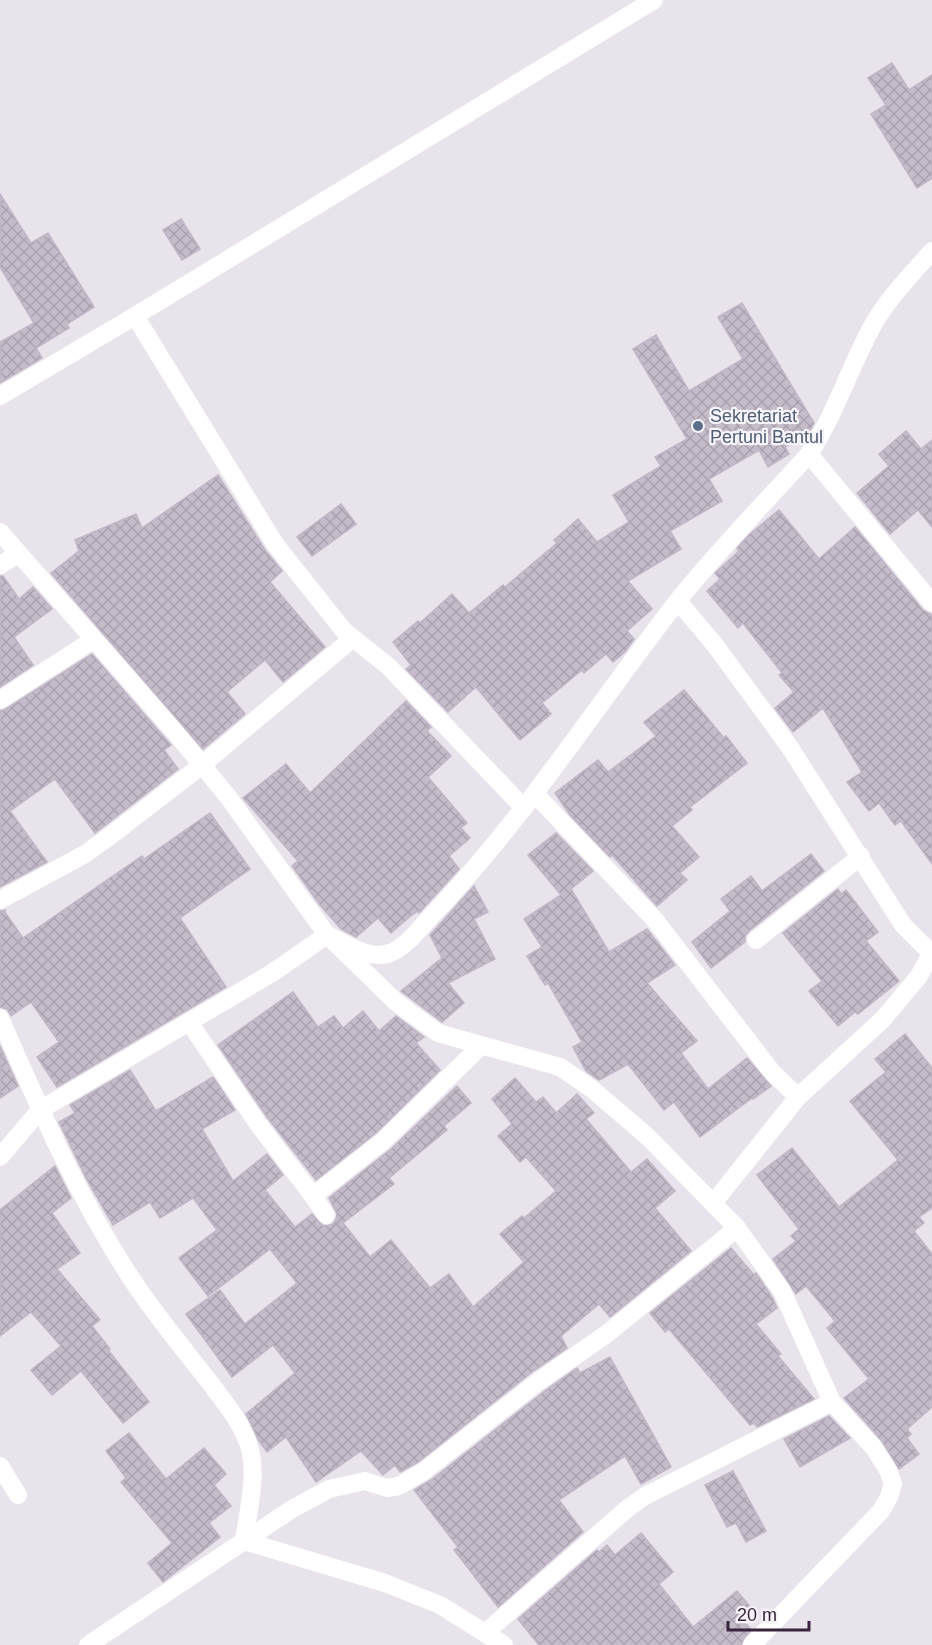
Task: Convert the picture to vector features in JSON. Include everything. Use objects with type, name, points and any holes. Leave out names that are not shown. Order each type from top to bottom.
[{"type":"street","points":[[0,396],[654,0]]},
{"type":"street","points":[[327,935],[372,956],[387,954],[400,948],[459,886],[529,801],[678,601],[809,454],[821,436],[875,321],[887,303],[932,251]]},
{"type":"street","points":[[135,316],[275,544],[344,631],[388,666],[655,920],[772,1072],[798,1097]]},
{"type":"street","points":[[809,454],[932,603]]},
{"type":"street","points":[[0,532],[176,732],[229,798],[327,935],[397,1003],[438,1033],[560,1067],[592,1089],[648,1137],[714,1202],[782,1291],[832,1402],[874,1448],[888,1470],[893,1484],[881,1511],[752,1645]]},
{"type":"street","points":[[0,565],[18,554]]},
{"type":"street","points":[[678,601],[715,645],[789,746],[903,925],[932,953],[919,976],[883,1019],[798,1097],[714,1202]]},
{"type":"street","points":[[0,900],[85,854],[202,765],[353,638]]},
{"type":"street","points":[[0,700],[93,640]]},
{"type":"street","points":[[756,940],[861,856]]},
{"type":"street","points":[[0,1157],[40,1110],[272,973],[327,935]]},
{"type":"street","points":[[0,1018],[69,1173],[95,1220],[132,1280],[220,1397],[248,1444],[253,1460],[244,1541]]},
{"type":"street","points":[[189,1022],[258,1124],[326,1215]]},
{"type":"street","points":[[314,1196],[383,1141],[481,1046]]},
{"type":"street","points":[[88,1645],[292,1509],[329,1489],[365,1481],[387,1488],[399,1486],[424,1471],[539,1381],[608,1333],[736,1228]]},
{"type":"street","points":[[485,1633],[628,1508],[645,1496],[832,1402]]},
{"type":"street","points":[[0,1466],[18,1495]]},
{"type":"street","points":[[244,1541],[385,1583],[440,1605],[504,1645]]},
{"type":"building","points":[[892,63],[909,90],[932,75],[932,178],[917,188],[871,114],[886,105],[868,78]]},
{"type":"building","points":[[0,194],[31,243],[48,233],[94,307],[67,324],[69,328],[36,348],[42,358],[0,383],[0,342],[34,323],[0,267]]},
{"type":"building","points":[[181,219],[200,249],[182,260],[163,230]]},
{"type":"building","points":[[742,303],[814,423],[809,432],[785,447],[789,454],[768,467],[759,450],[709,479],[722,501],[670,531],[681,549],[628,581],[652,609],[627,631],[634,639],[625,652],[613,662],[606,654],[584,673],[582,670],[542,703],[551,714],[520,740],[476,687],[448,712],[406,669],[411,665],[393,642],[418,621],[420,623],[452,594],[469,613],[503,585],[505,587],[557,543],[554,540],[578,519],[597,542],[629,522],[613,495],[661,466],[655,457],[687,439],[633,349],[656,335],[689,391],[743,359],[718,317]]},
{"type":"building","points":[[906,431],[921,449],[932,440],[932,527],[918,510],[890,534],[857,493],[889,466],[879,454]]},
{"type":"building","points":[[218,475],[265,550],[282,571],[270,582],[325,647],[283,682],[265,660],[227,692],[245,714],[203,749],[51,573],[79,551],[75,540],[136,514],[142,528]]},
{"type":"building","points":[[341,504],[356,524],[312,556],[297,537]]},
{"type":"building","points":[[779,510],[819,559],[855,527],[923,610],[932,615],[932,864],[901,821],[895,825],[879,803],[869,811],[847,782],[862,772],[823,708],[793,732],[775,708],[794,692],[779,675],[782,673],[743,623],[738,628],[707,591],[720,579],[715,573],[739,551],[737,548]]},
{"type":"building","points":[[0,576],[3,576],[19,599],[33,587],[52,609],[14,637],[33,665],[0,687]]},
{"type":"building","points":[[92,654],[171,745],[164,750],[178,769],[95,833],[55,779],[10,811],[47,862],[0,887],[0,711]]},
{"type":"building","points":[[684,690],[747,763],[690,807],[692,810],[672,826],[699,857],[680,873],[687,880],[657,906],[612,855],[610,857],[570,815],[555,793],[598,760],[608,772],[656,736],[644,722]]},
{"type":"building","points":[[406,701],[431,727],[427,731],[451,756],[428,777],[467,823],[461,828],[470,838],[449,856],[459,869],[419,913],[418,911],[413,914],[391,933],[378,918],[356,937],[341,929],[320,905],[292,866],[298,861],[243,798],[286,764],[310,793]]},
{"type":"building","points":[[210,813],[250,869],[180,918],[226,987],[57,1087],[37,1057],[59,1042],[31,1002],[11,1016],[7,1009],[0,1007],[0,911],[6,910],[4,911],[23,938],[142,856],[144,859]]},
{"type":"building","points":[[556,833],[593,871],[571,889],[609,952],[647,929],[675,965],[647,983],[697,1041],[681,1053],[708,1089],[747,1058],[771,1086],[700,1137],[674,1102],[664,1110],[628,1064],[599,1080],[586,1071],[573,1047],[582,1042],[548,983],[545,985],[527,956],[542,947],[524,919],[561,895],[528,855]]},
{"type":"building","points":[[811,854],[824,871],[749,931],[745,936],[745,942],[711,968],[692,942],[730,911],[721,899],[751,876],[762,891]]},
{"type":"building","points":[[474,886],[488,912],[474,919],[495,959],[448,983],[464,1003],[442,1022],[401,991],[442,958],[430,935]]},
{"type":"building","points":[[838,889],[841,894],[846,890],[878,932],[866,941],[899,981],[858,1014],[855,1012],[838,1026],[809,991],[822,981],[783,933]]},
{"type":"building","points":[[293,992],[318,1027],[334,1016],[343,1028],[363,1011],[379,1031],[396,1016],[424,1037],[416,1043],[440,1070],[376,1133],[316,1180],[267,1117],[218,1045]]},
{"type":"building","points":[[905,1034],[932,1068],[932,1208],[919,1217],[924,1223],[914,1231],[932,1254],[932,1407],[907,1429],[911,1434],[907,1438],[919,1454],[899,1469],[882,1441],[844,1398],[869,1379],[827,1328],[835,1321],[806,1286],[796,1294],[773,1259],[796,1241],[791,1236],[799,1229],[757,1175],[792,1148],[839,1207],[898,1160],[850,1101],[886,1072],[875,1059]]},
{"type":"building","points":[[0,1046],[18,1086],[0,1098]]},
{"type":"building","points":[[130,1070],[156,1111],[213,1077],[235,1110],[202,1129],[233,1181],[267,1154],[283,1175],[265,1190],[295,1227],[312,1214],[322,1225],[333,1224],[337,1214],[329,1198],[391,1149],[457,1086],[471,1103],[444,1126],[447,1130],[389,1178],[394,1184],[343,1223],[370,1257],[391,1240],[430,1288],[449,1274],[473,1307],[524,1262],[500,1234],[522,1216],[524,1218],[556,1191],[526,1157],[520,1162],[498,1136],[512,1124],[492,1099],[515,1078],[536,1102],[543,1097],[556,1113],[577,1094],[594,1113],[586,1119],[631,1172],[647,1159],[675,1191],[655,1208],[691,1251],[610,1317],[599,1304],[561,1336],[567,1348],[532,1372],[418,1462],[400,1472],[395,1465],[383,1475],[361,1451],[316,1482],[286,1437],[267,1452],[246,1414],[295,1373],[273,1345],[232,1377],[186,1314],[220,1290],[245,1324],[297,1283],[270,1249],[208,1296],[179,1258],[217,1230],[193,1198],[160,1218],[150,1202],[113,1225],[86,1178],[59,1122],[75,1113],[70,1105]]},
{"type":"building","points":[[55,1166],[71,1198],[52,1213],[80,1253],[57,1269],[100,1320],[92,1326],[149,1402],[123,1423],[81,1371],[52,1395],[31,1370],[61,1346],[31,1312],[0,1336],[0,1210]]},
{"type":"building","points":[[731,1248],[754,1275],[756,1273],[777,1308],[756,1324],[781,1354],[778,1356],[814,1399],[757,1427],[754,1423],[750,1425],[669,1329],[665,1332],[650,1313]]},
{"type":"building","points":[[610,1357],[671,1467],[641,1484],[625,1456],[559,1500],[583,1532],[498,1607],[454,1550],[458,1547],[414,1490],[431,1480],[577,1368],[580,1373]]},
{"type":"building","points":[[829,1416],[850,1438],[800,1467],[784,1439]]},
{"type":"building","points":[[129,1433],[166,1479],[204,1448],[226,1474],[214,1485],[231,1506],[209,1523],[220,1537],[163,1582],[148,1563],[172,1543],[121,1482],[126,1478],[106,1451]]},
{"type":"building","points":[[733,1471],[766,1531],[746,1542],[736,1523],[727,1527],[705,1485]]},
{"type":"building","points":[[641,1533],[673,1572],[659,1584],[693,1627],[737,1591],[752,1609],[742,1618],[751,1630],[741,1645],[539,1645],[518,1619],[597,1550],[599,1552],[607,1545],[615,1555]]},
{"type":"place","name":"Sekretariat Pertuni Bantul","points":[[698,426]]}]
